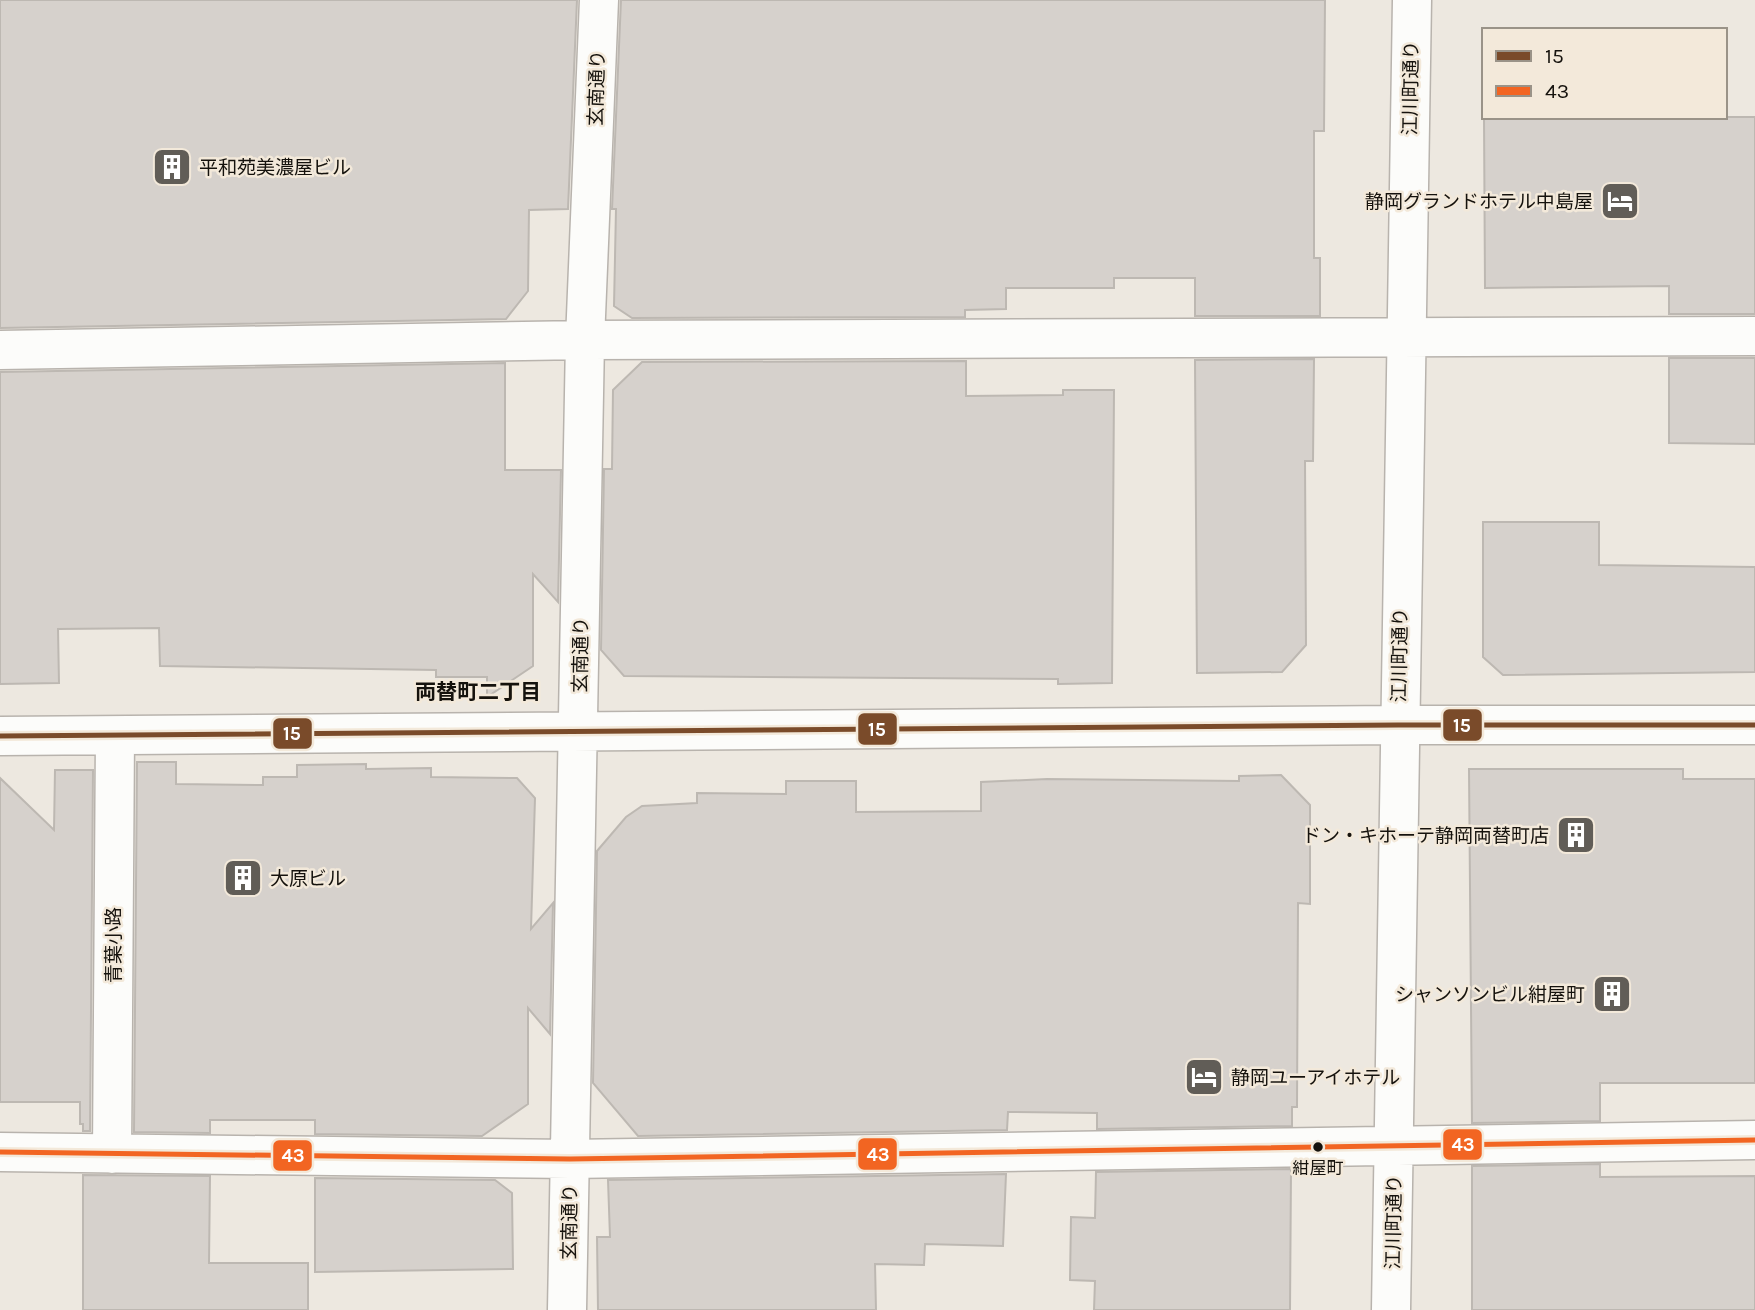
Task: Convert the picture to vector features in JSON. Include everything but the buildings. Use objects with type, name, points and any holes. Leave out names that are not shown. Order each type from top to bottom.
[{"type":"street","name":"玄南通り","points":[[567,1310],[585,340],[599,0]]},
{"type":"street","name":"江川町通り","points":[[1391,1310],[1398,725],[1412,0]]},
{"type":"street","points":[[0,350],[585,340],[1755,335]]},
{"type":"street","points":[[0,736],[1398,725],[1755,725]]},
{"type":"street","name":"青葉小路","points":[[112,1154],[115,736]]},
{"type":"street","points":[[0,1152],[570,1159],[1755,1140]]},
{"type":"transit line","name":"15","points":[[0,736],[1398,725],[1755,725]]},
{"type":"transit line","name":"43","points":[[0,1152],[570,1159],[1755,1140]]},
{"type":"place","name":"平和苑美濃屋ビル","points":[[172,167]]},
{"type":"place","name":"静岡グランドホテル中島屋","points":[[1620,201]]},
{"type":"place","name":"ドン・キホーテ静岡両替町店","points":[[1576,835]]},
{"type":"place","name":"大原ビル","points":[[243,878]]},
{"type":"place","name":"シャンソンビル紺屋町","points":[[1612,994]]},
{"type":"place","name":"静岡ユーアイホテル","points":[[1204,1077]]},
{"type":"place","name":"紺屋町","points":[[1318,1147]]},
{"type":"district","name":"両替町二丁目","points":[[478,692]]}]
